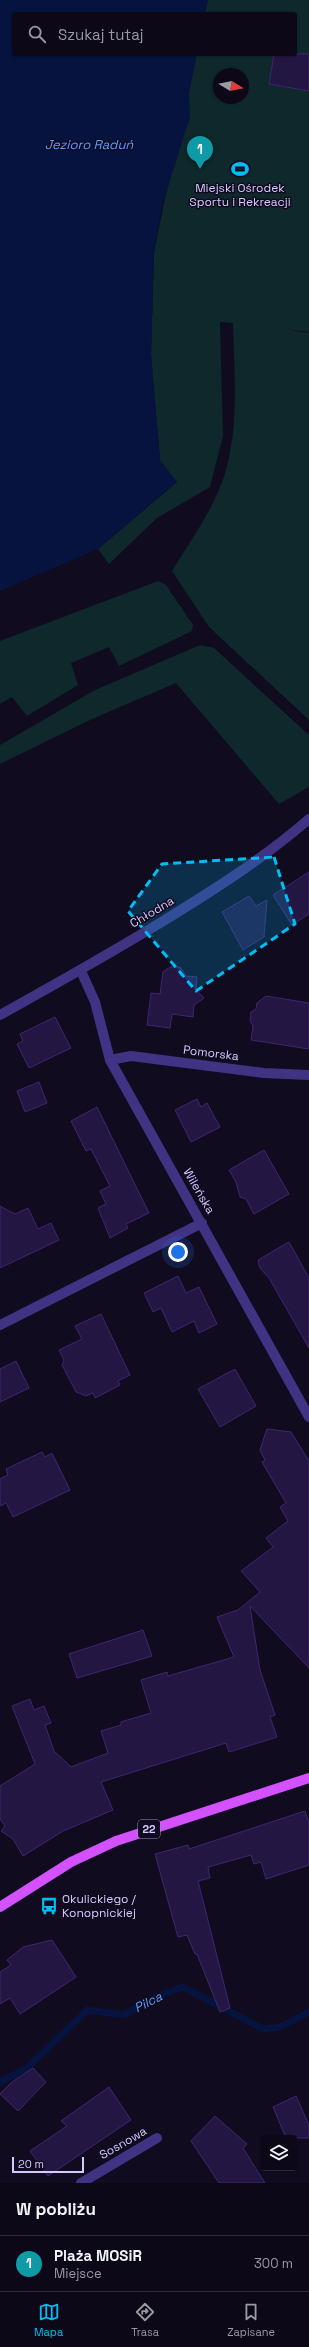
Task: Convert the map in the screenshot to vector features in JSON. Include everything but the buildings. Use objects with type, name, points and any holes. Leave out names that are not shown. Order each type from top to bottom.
[{"type":"main road","name":"22","points":[[0,1907],[71,1862],[116,1841],[309,1778]]},
{"type":"street","name":"Chłodna","points":[[0,1015],[81,971],[209,893],[281,843],[309,819]]},
{"type":"street","name":"Wileńska","points":[[81,971],[95,1002],[110,1060],[309,1417]]},
{"type":"street","name":"Pomorska","points":[[110,1060],[131,1056],[264,1073],[309,1075]]},
{"type":"street","points":[[0,1325],[202,1223]]},
{"type":"street","name":"Sosnowa","points":[[81,2183],[158,2138]]},
{"type":"highlighted area","points":[[274,857],[295,924],[196,991],[128,911],[162,864]]},
{"type":"green space","points":[[202,0],[309,0],[309,332],[283,329],[309,333],[309,720],[209,627],[172,571],[211,507],[223,480],[227,466],[231,449],[235,395],[233,323],[220,322],[223,436],[210,487],[157,518],[109,564],[98,549],[177,482],[160,461],[151,354],[154,252],[195,56],[297,56],[297,12],[200,12]]},
{"type":"green space","points":[[158,581],[166,585],[193,625],[192,631],[119,666],[109,647],[71,663],[78,685],[27,716],[12,697],[0,704],[0,641]]},
{"type":"green space","points":[[200,645],[214,648],[309,735],[309,787],[279,804],[176,683],[92,719],[0,764],[0,745],[95,690]]},
{"type":"water","name":"Jezioro Raduń","points":[[0,0],[208,0],[205,12],[12,12],[12,56],[197,56],[189,93],[190,117],[162,206],[154,252],[151,354],[160,460],[177,482],[98,549],[0,591]]},
{"type":"waterway","name":"Pilca","points":[[0,2082],[26,2069],[87,2010],[124,2015],[156,1997],[183,1987],[263,2029],[280,2027],[309,2012]]},
{"type":"place","name":"Plaża MOSiR","points":[[200,169]]},
{"type":"place","name":"Miejski Ośrodek Sportu i Rekreacji","points":[[240,169]]},
{"type":"place","name":"Okulickiego / Konopnickiej","points":[[49,1906]]}]
